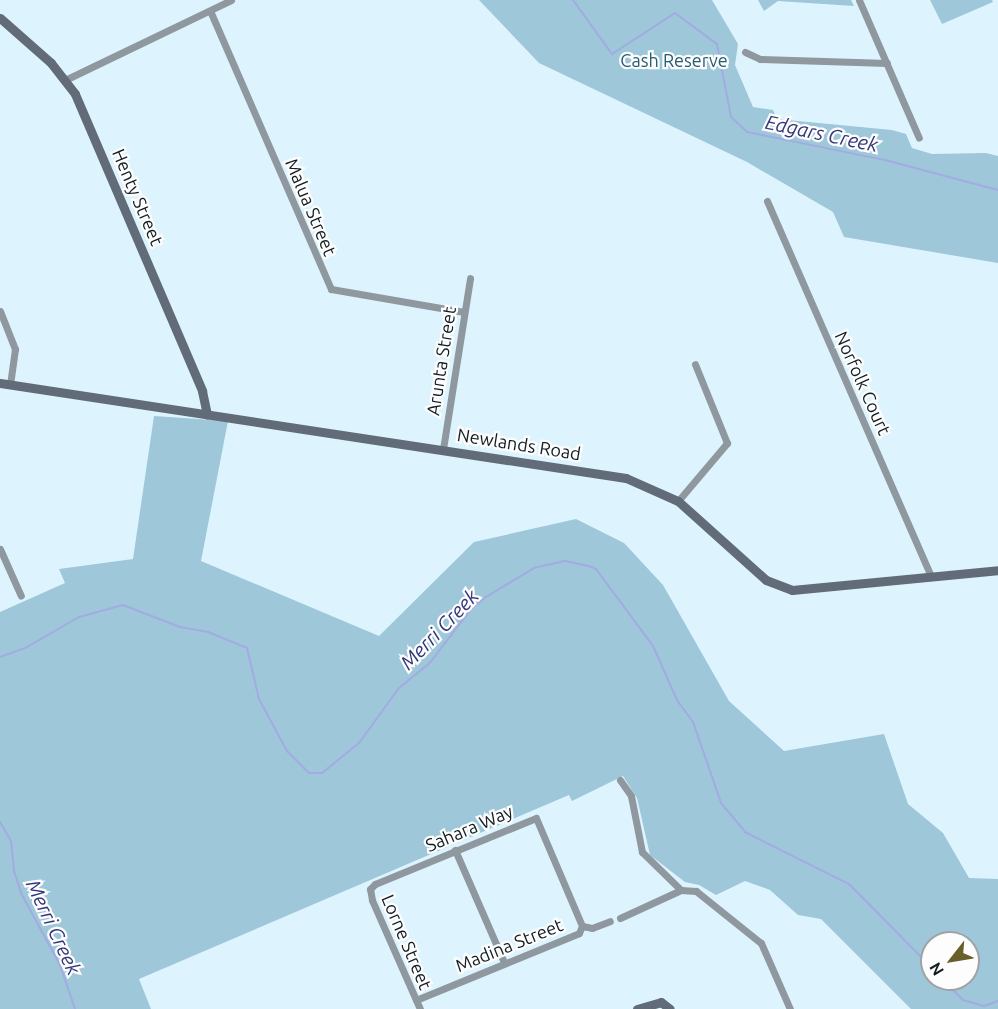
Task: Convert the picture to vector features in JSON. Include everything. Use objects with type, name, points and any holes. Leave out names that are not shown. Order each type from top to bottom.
[{"type":"street","points":[[67,79],[211,13],[231,0]]},
{"type":"street","points":[[859,0],[919,138]]},
{"type":"street","name":"Malua Street","points":[[211,13],[331,289],[464,312]]},
{"type":"street","name":"Henty Street","points":[[0,18],[67,79],[202,391],[207,414]]},
{"type":"street","points":[[745,52],[760,59],[886,63]]},
{"type":"street","name":"Norfolk Court","points":[[767,201],[931,578]]},
{"type":"street","name":"Arunta Street","points":[[443,449],[470,278]]},
{"type":"street","points":[[0,311],[15,349],[5,383]]},
{"type":"street","points":[[678,501],[727,443],[695,364]]},
{"type":"street","name":"Newlands Road","points":[[5,383],[617,476],[643,483],[678,501],[778,587],[792,590],[998,570]]},
{"type":"street","points":[[0,549],[21,596]]},
{"type":"street","points":[[620,780],[631,796],[642,852],[681,890]]},
{"type":"street","name":"Sahara Way","points":[[372,886],[536,818],[582,926]]},
{"type":"street","points":[[455,850],[504,962]]},
{"type":"street","name":"Lorne Street","points":[[372,886],[372,900],[420,1009]]},
{"type":"street","points":[[620,918],[681,890],[696,891],[761,943],[790,1009]]},
{"type":"street","name":"Madina Street","points":[[416,1000],[579,933],[582,926],[592,928],[610,921]]},
{"type":"street","points":[[637,1009],[661,1002],[670,1009]]},
{"type":"green space","name":"Cash Reserve","points":[[479,0],[712,0],[738,44],[735,65],[753,107],[773,110],[777,119],[892,130],[906,134],[912,148],[932,154],[986,153],[998,156],[998,263],[844,237],[833,212],[747,162],[539,63]]},
{"type":"green space","points":[[758,0],[851,0],[854,6],[778,1],[764,11]]},
{"type":"green space","points":[[930,0],[992,0],[993,2],[942,24]]},
{"type":"green space","points":[[154,416],[228,421],[201,561],[379,636],[474,542],[576,519],[624,543],[663,585],[729,701],[784,751],[884,734],[908,804],[943,833],[969,878],[998,879],[998,1009],[911,1009],[821,919],[798,915],[770,890],[745,881],[716,895],[699,885],[685,882],[650,855],[637,798],[623,776],[572,801],[569,795],[139,979],[151,1009],[0,1009],[0,612],[65,583],[59,569],[133,559]]},
{"type":"waterway","name":"Edgars Creek","points":[[573,0],[612,54],[675,13],[717,44],[731,117],[747,132],[885,160],[998,190]]},
{"type":"waterway","name":"Merri Creek","points":[[0,657],[27,647],[79,617],[123,605],[180,627],[208,632],[247,648],[259,699],[287,751],[309,773],[322,773],[359,743],[399,688],[429,664],[471,609],[486,597],[534,568],[565,561],[589,566],[596,569],[653,646],[677,700],[693,722],[721,803],[745,832],[849,884],[920,956]]},
{"type":"waterway","name":"Merri Creek","points":[[0,822],[11,841],[14,871],[22,895],[60,965],[75,1009]]},
{"type":"waterway","name":"Merri Creek","points":[[954,991],[963,1000],[984,1006],[998,1001]]}]
